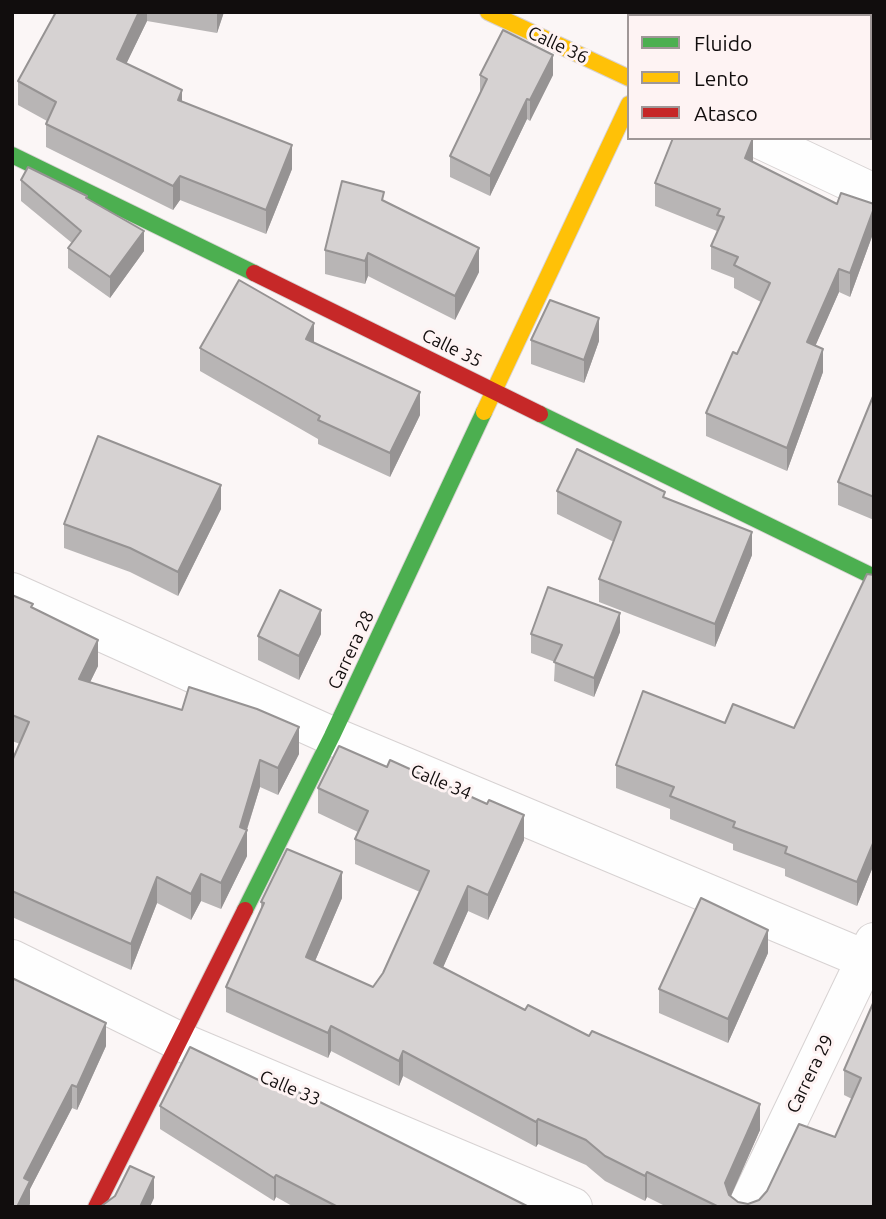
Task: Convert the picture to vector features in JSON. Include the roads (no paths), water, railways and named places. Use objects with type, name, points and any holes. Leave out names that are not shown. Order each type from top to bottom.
[{"type":"street","name":"Calle 36","points":[[488,12],[627,77]]},
{"type":"street","name":"Carrera 28","points":[[96,1207],[332,736],[627,108]]},
{"type":"street","points":[[761,140],[874,193]]},
{"type":"street","name":"Calle 35","points":[[12,155],[874,577]]},
{"type":"street","name":"Calle 34","points":[[12,592],[332,736],[871,955]]},
{"type":"street","name":"Carrera 29","points":[[747,1207],[871,955]]},
{"type":"street","name":"Calle 33","points":[[12,959],[181,1042],[573,1207]]}]
